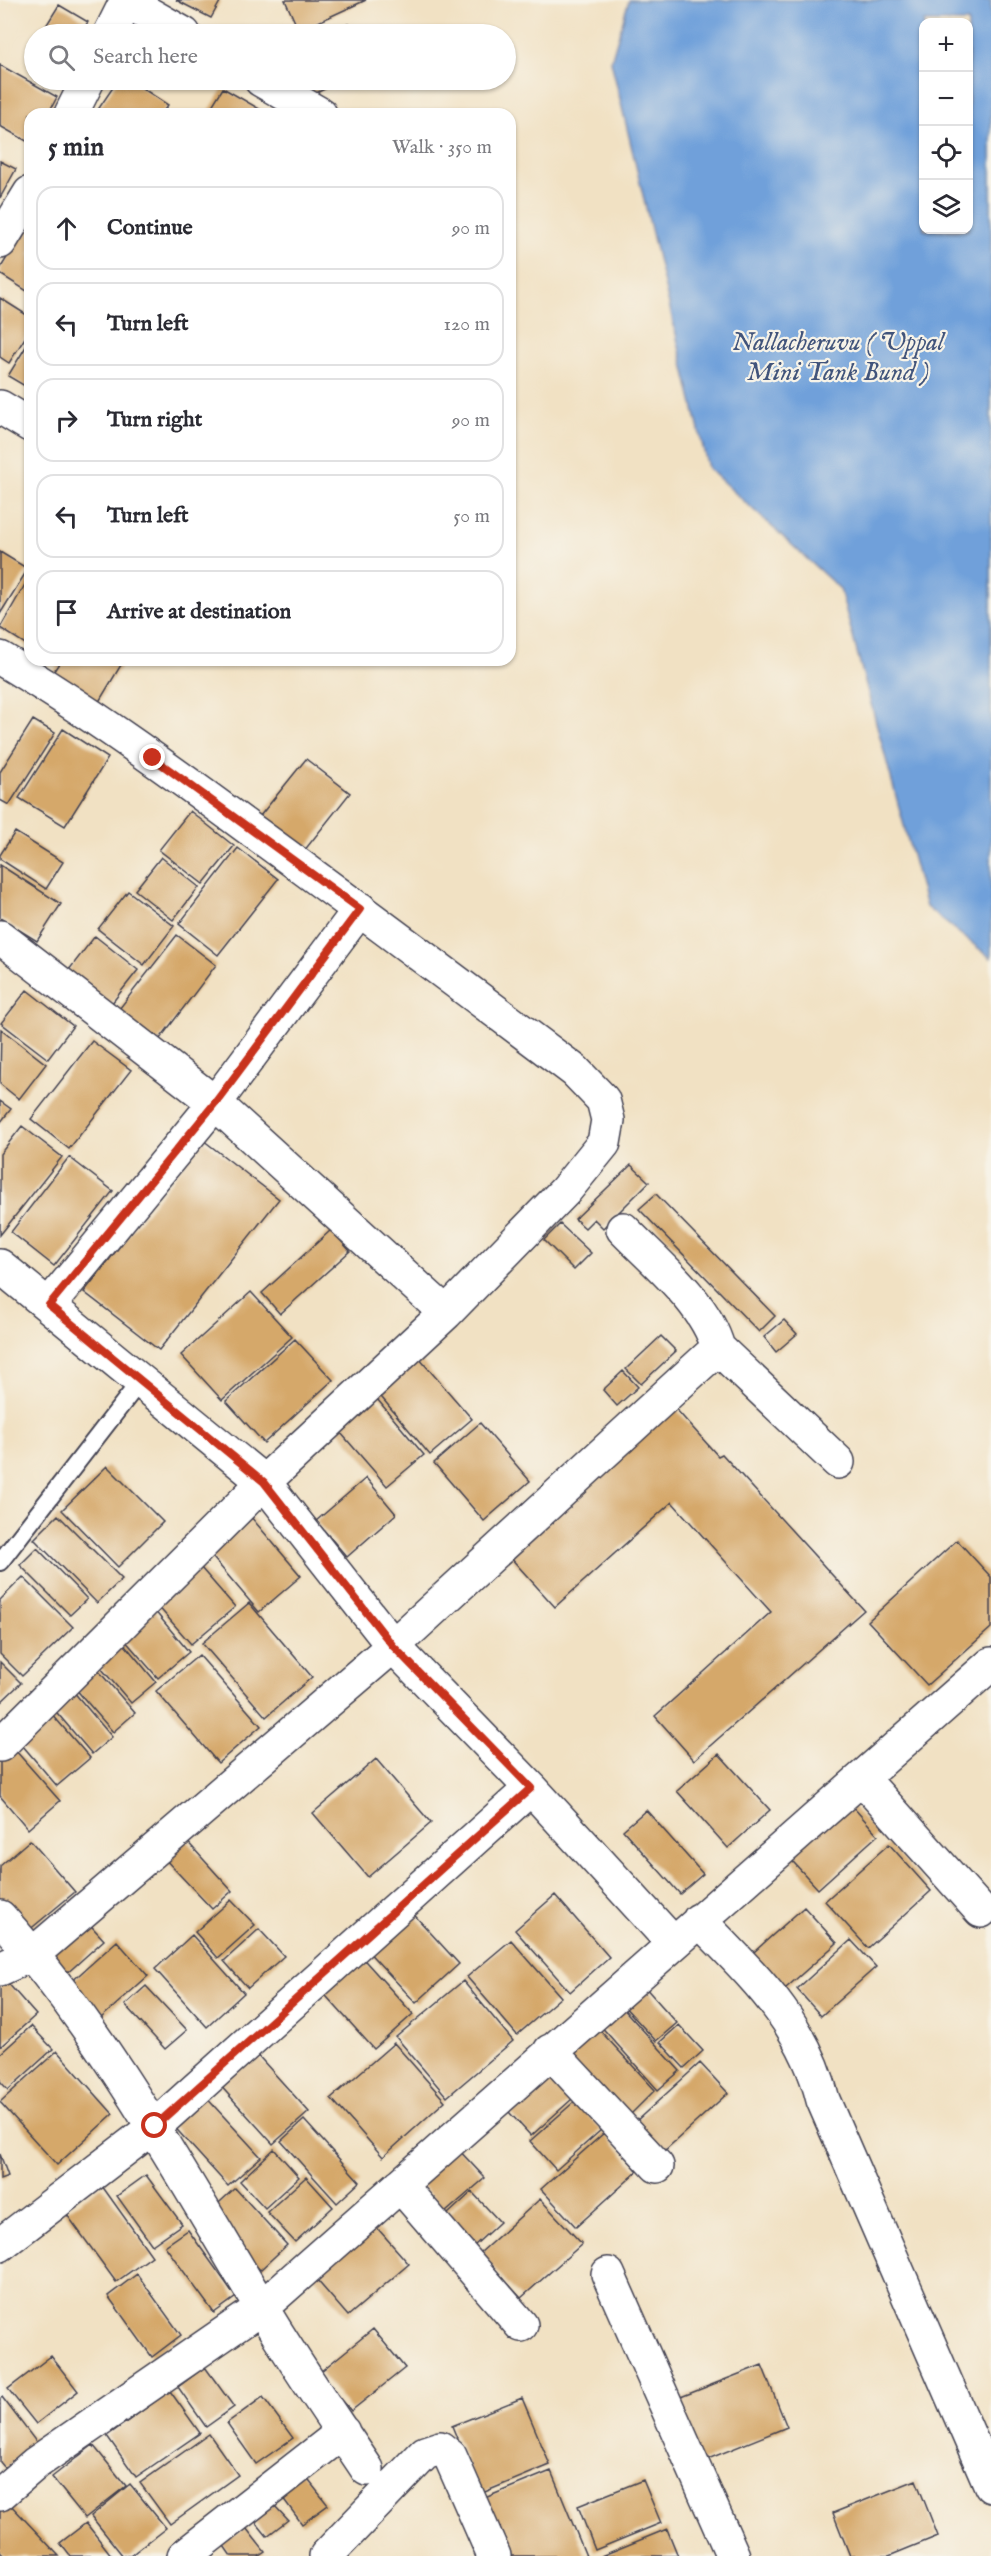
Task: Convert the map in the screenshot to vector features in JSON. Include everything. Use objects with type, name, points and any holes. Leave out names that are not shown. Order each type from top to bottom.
[{"type":"street","points":[[115,24],[127,0],[167,24]]},
{"type":"street","points":[[74,108],[83,90]]},
{"type":"street","points":[[278,90],[310,108]]},
{"type":"street","points":[[0,242],[24,203]]},
{"type":"street","points":[[0,407],[24,421]]},
{"type":"street","points":[[0,658],[45,685],[153,758],[360,909],[575,1071],[603,1100],[608,1120],[604,1143],[565,1191],[446,1312],[264,1482],[0,1745]]},
{"type":"street","points":[[49,1305],[215,1103],[360,909]]},
{"type":"street","points":[[0,937],[215,1103],[446,1312]]},
{"type":"street","points":[[623,1229],[688,1297],[713,1329],[718,1348],[838,1462]]},
{"type":"street","points":[[0,1266],[264,1482],[393,1646],[531,1788],[672,1943]]},
{"type":"street","points":[[0,1969],[33,1954],[393,1646],[718,1348]]},
{"type":"street","points":[[0,2494],[36,2463],[261,2308],[672,1943],[991,1664]]},
{"type":"street","points":[[862,1778],[981,1911]]},
{"type":"street","points":[[0,2245],[155,2126],[531,1788]]},
{"type":"street","points":[[0,1917],[33,1954],[105,2051],[155,2126],[261,2308],[367,2469]]},
{"type":"street","points":[[699,1920],[764,1987],[792,2024],[816,2072],[823,2100],[991,2486]]},
{"type":"street","points":[[550,2051],[657,2166]]},
{"type":"street","points":[[400,2185],[521,2325]]},
{"type":"street","points":[[608,2274],[733,2556]]},
{"type":"street","points":[[184,2556],[343,2432]]},
{"type":"street","points":[[326,2556],[425,2453],[440,2448],[450,2456],[494,2556]]},
{"type":"lane","points":[[0,1562],[141,1380]]},
{"type":"water","name":"Nallacheruvu ( Uppal Mini Tank Bund )","points":[[629,0],[991,0],[991,958],[926,907],[840,589],[708,468],[611,61]]},
{"type":"building","points":[[176,0],[221,0],[211,18]]},
{"type":"building","points":[[285,0],[366,0],[314,24],[296,24]]},
{"type":"building","points":[[59,5],[88,22],[87,24],[47,24]]},
{"type":"building","points":[[0,65],[24,78],[24,90],[45,90],[57,97],[51,108],[24,108],[24,140],[0,126]]},
{"type":"building","points":[[111,90],[145,90],[168,105],[166,108],[99,108]]},
{"type":"building","points":[[222,90],[226,90],[258,108],[211,108]]},
{"type":"building","points":[[0,161],[16,169],[0,198]]},
{"type":"building","points":[[24,230],[24,289],[0,274],[0,269]]},
{"type":"building","points":[[0,298],[24,313],[24,339],[9,363],[0,357]]},
{"type":"building","points":[[24,350],[24,385],[8,376]]},
{"type":"building","points":[[0,552],[24,567],[24,575],[0,614]]},
{"type":"building","points":[[24,586],[24,643],[0,628]]},
{"type":"building","points":[[57,666],[120,666],[97,705],[50,677]]},
{"type":"building","points":[[33,720],[55,733],[9,805],[0,800],[0,772]]},
{"type":"building","points":[[63,729],[108,758],[65,826],[19,798]]},
{"type":"building","points":[[306,759],[350,793],[304,851],[260,816]]},
{"type":"building","points":[[190,811],[234,846],[203,884],[159,850]]},
{"type":"building","points":[[15,832],[63,862],[46,889],[0,859],[0,855]]},
{"type":"building","points":[[238,848],[278,879],[218,955],[179,924]]},
{"type":"building","points":[[161,857],[199,887],[173,920],[135,890]]},
{"type":"building","points":[[0,865],[61,904],[37,941],[0,918]]},
{"type":"building","points":[[128,891],[174,926],[144,965],[98,929]]},
{"type":"building","points":[[177,935],[216,965],[153,1048],[112,1018]]},
{"type":"building","points":[[95,936],[138,970],[108,1008],[65,975]]},
{"type":"building","points":[[27,990],[73,1026],[48,1059],[1,1023]]},
{"type":"building","points":[[1,1029],[46,1064],[19,1099],[0,1084]]},
{"type":"building","points":[[92,1041],[131,1070],[69,1149],[31,1119]]},
{"type":"building","points":[[0,1101],[11,1109],[0,1123]]},
{"type":"building","points":[[22,1126],[62,1157],[0,1235],[0,1154]]},
{"type":"building","points":[[203,1140],[279,1199],[159,1350],[84,1292]]},
{"type":"building","points":[[69,1157],[113,1191],[54,1266],[11,1232]]},
{"type":"building","points":[[631,1165],[649,1182],[603,1228],[594,1219],[585,1228],[575,1219]]},
{"type":"building","points":[[656,1194],[775,1316],[759,1332],[639,1209]]},
{"type":"building","points":[[560,1224],[591,1253],[574,1270],[544,1240]]},
{"type":"building","points":[[331,1230],[350,1251],[280,1314],[262,1293]]},
{"type":"building","points":[[251,1292],[292,1337],[222,1400],[181,1355]]},
{"type":"building","points":[[784,1320],[797,1334],[776,1352],[764,1337]]},
{"type":"building","points":[[661,1336],[676,1351],[641,1384],[626,1369]]},
{"type":"building","points":[[295,1339],[333,1380],[264,1443],[226,1401]]},
{"type":"building","points":[[418,1357],[472,1419],[430,1455],[377,1392]]},
{"type":"building","points":[[623,1371],[638,1387],[617,1406],[603,1390]]},
{"type":"building","points":[[372,1393],[424,1455],[387,1486],[334,1425]]},
{"type":"building","points":[[675,1408],[718,1456],[722,1454],[864,1610],[694,1760],[655,1716],[771,1612],[672,1502],[555,1607],[509,1556]]},
{"type":"building","points":[[480,1423],[530,1481],[484,1521],[434,1463]]},
{"type":"building","points":[[107,1466],[163,1522],[118,1567],[62,1510]]},
{"type":"building","points":[[366,1478],[396,1514],[347,1557],[316,1521]]},
{"type":"building","points":[[245,1510],[301,1576],[259,1612],[203,1546]]},
{"type":"building","points":[[58,1515],[122,1579],[97,1603],[34,1539]]},
{"type":"building","points":[[957,1540],[991,1577],[991,1628],[927,1685],[868,1621]]},
{"type":"building","points":[[37,1548],[87,1599],[70,1615],[20,1565]]},
{"type":"building","points":[[194,1560],[235,1607],[191,1644],[150,1597]]},
{"type":"building","points":[[23,1577],[73,1627],[22,1676],[0,1654],[0,1600]]},
{"type":"building","points":[[249,1603],[312,1677],[266,1717],[202,1643]]},
{"type":"building","points":[[149,1604],[189,1652],[158,1678],[117,1631]]},
{"type":"building","points":[[120,1639],[156,1682],[131,1703],[95,1661]]},
{"type":"building","points":[[199,1655],[261,1726],[218,1763],[156,1691]]},
{"type":"building","points":[[90,1661],[135,1713],[113,1732],[68,1680]]},
{"type":"building","points":[[0,1662],[21,1683],[0,1703]]},
{"type":"building","points":[[72,1690],[112,1737],[92,1754],[52,1707]]},
{"type":"building","points":[[50,1712],[90,1758],[57,1786],[17,1739]]},
{"type":"building","points":[[15,1750],[60,1801],[28,1829],[0,1796],[0,1762]]},
{"type":"building","points":[[719,1754],[770,1810],[728,1848],[677,1791]]},
{"type":"building","points":[[376,1759],[431,1823],[368,1877],[313,1813]]},
{"type":"building","points":[[844,1797],[878,1835],[818,1889],[784,1852]]},
{"type":"building","points":[[646,1810],[703,1874],[680,1894],[623,1830]]},
{"type":"building","points":[[184,1838],[232,1891],[212,1909],[163,1857]]},
{"type":"building","points":[[30,1840],[75,1892],[28,1931],[0,1899],[0,1866]]},
{"type":"building","points":[[889,1844],[931,1891],[868,1948],[825,1901]]},
{"type":"building","points":[[555,1895],[609,1957],[570,1992],[515,1930]]},
{"type":"building","points":[[231,1900],[255,1925],[218,1958],[195,1932]]},
{"type":"building","points":[[407,1907],[459,1964],[416,2003],[363,1946]]},
{"type":"building","points":[[804,1907],[837,1943],[778,1995],[745,1960]]},
{"type":"building","points":[[82,1916],[104,1940],[64,1976],[42,1952]]},
{"type":"building","points":[[259,1929],[284,1956],[248,1988],[224,1961]]},
{"type":"building","points":[[192,1935],[244,1993],[207,2027],[155,1969]]},
{"type":"building","points":[[511,1940],[561,1997],[517,2035],[467,1977]]},
{"type":"building","points":[[851,1940],[876,1967],[821,2016],[797,1989]]},
{"type":"building","points":[[117,1941],[148,1976],[101,2018],[70,1983]]},
{"type":"building","points":[[357,1952],[413,2014],[374,2049],[318,1987]]},
{"type":"building","points":[[6,1981],[36,2015],[0,2047],[0,1986]]},
{"type":"building","points":[[463,1981],[513,2041],[447,2097],[396,2037]]},
{"type":"building","points":[[643,1985],[677,2023],[656,2041],[622,2004]]},
{"type":"building","points":[[146,1986],[187,2030],[165,2049],[125,2005]]},
{"type":"building","points":[[619,2004],[680,2071],[658,2090],[598,2023]]},
{"type":"building","points":[[594,2024],[655,2090],[622,2123],[563,2053]]},
{"type":"building","points":[[679,2025],[703,2051],[684,2068],[660,2042]]},
{"type":"building","points":[[31,2026],[53,2049],[8,2090],[0,2081],[0,2054]]},
{"type":"building","points":[[394,2043],[445,2101],[383,2157],[331,2098]]},
{"type":"building","points":[[57,2051],[113,2114],[57,2165],[0,2102]]},
{"type":"building","points":[[254,2051],[309,2112],[273,2144],[218,2083]]},
{"type":"building","points":[[539,2062],[572,2099],[531,2136],[497,2099]]},
{"type":"building","points":[[700,2063],[728,2093],[662,2153],[634,2123]]},
{"type":"building","points":[[202,2093],[261,2157],[228,2186],[170,2122]]},
{"type":"building","points":[[575,2101],[601,2130],[556,2170],[530,2141]]},
{"type":"building","points":[[304,2120],[360,2182],[337,2203],[281,2141]]},
{"type":"building","points":[[604,2133],[638,2171],[576,2227],[541,2189]]},
{"type":"building","points":[[456,2147],[485,2178],[446,2212],[417,2181]]},
{"type":"building","points":[[274,2149],[299,2177],[265,2208],[240,2181]]},
{"type":"building","points":[[0,2154],[8,2176],[0,2179]]},
{"type":"building","points":[[146,2175],[182,2224],[152,2245],[117,2196]]},
{"type":"building","points":[[306,2177],[333,2207],[295,2242],[267,2212]]},
{"type":"building","points":[[102,2186],[152,2256],[116,2282],[65,2212]]},
{"type":"building","points":[[235,2188],[287,2245],[260,2270],[208,2213]]},
{"type":"building","points":[[472,2192],[500,2222],[463,2256],[435,2226]]},
{"type":"building","points":[[540,2199],[582,2244],[521,2298],[480,2253]]},
{"type":"building","points":[[371,2221],[409,2264],[348,2316],[310,2272]]},
{"type":"building","points":[[188,2230],[236,2297],[214,2313],[165,2246]]},
{"type":"building","points":[[137,2274],[181,2335],[152,2357],[108,2296]]},
{"type":"building","points":[[373,2329],[405,2368],[351,2411],[320,2372]]},
{"type":"building","points":[[51,2356],[78,2391],[36,2424],[8,2389]]},
{"type":"building","points":[[762,2365],[787,2427],[693,2465],[668,2402]]},
{"type":"building","points":[[205,2367],[234,2407],[206,2427],[178,2387]]},
{"type":"building","points":[[170,2391],[200,2433],[136,2477],[107,2436]]},
{"type":"building","points":[[2,2397],[37,2443],[5,2468],[0,2462],[0,2399]]},
{"type":"building","points":[[263,2397],[293,2438],[256,2464],[227,2423]]},
{"type":"building","points":[[522,2398],[550,2465],[480,2494],[452,2426]]},
{"type":"building","points":[[209,2434],[238,2475],[170,2524],[140,2483]]},
{"type":"building","points":[[93,2445],[126,2486],[85,2518],[52,2477]]},
{"type":"building","points":[[551,2471],[586,2556],[502,2556],[480,2500]]},
{"type":"building","points":[[302,2472],[328,2505],[302,2524],[277,2490]]},
{"type":"building","points":[[643,2480],[661,2523],[595,2550],[578,2506]]},
{"type":"building","points":[[916,2480],[938,2536],[889,2556],[850,2556],[833,2513]]},
{"type":"building","points":[[130,2484],[166,2528],[130,2556],[123,2556],[91,2516]]},
{"type":"building","points":[[7,2501],[59,2556],[4,2556],[0,2552],[0,2508]]},
{"type":"building","points":[[273,2504],[288,2520],[267,2536],[254,2520]]},
{"type":"building","points":[[86,2523],[112,2556],[70,2556],[60,2543]]},
{"type":"building","points":[[246,2528],[265,2552],[259,2556],[231,2556],[222,2543]]},
{"type":"building","points":[[667,2529],[678,2556],[601,2556]]},
{"type":"route","points":[[153,758],[360,909],[215,1103],[49,1305],[264,1482],[393,1646],[531,1788],[155,2126]]}]
